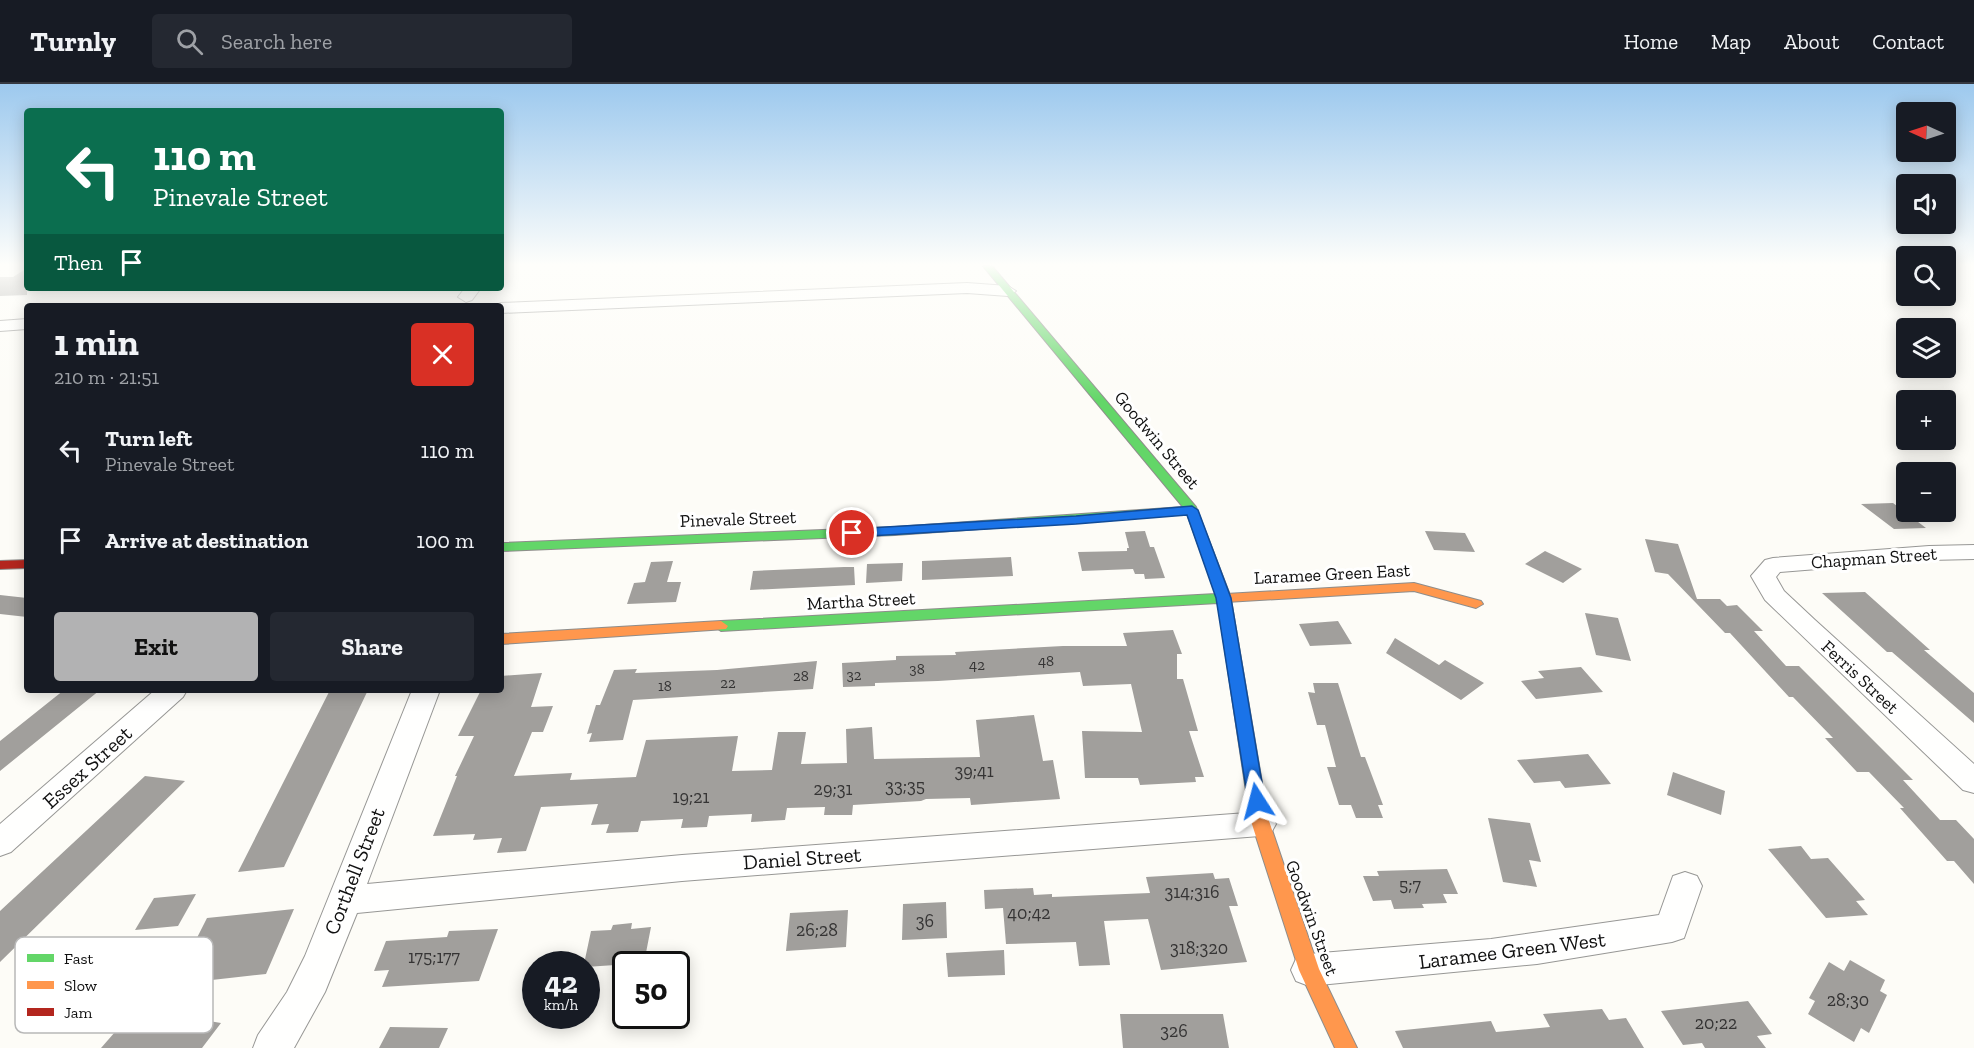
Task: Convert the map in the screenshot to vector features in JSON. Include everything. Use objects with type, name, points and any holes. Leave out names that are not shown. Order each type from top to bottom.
[{"type":"street","name":"Goodwin Street","points":[[1025,311],[1192,510],[1224,598],[1260,824],[1309,970],[1346,1048]]},
{"type":"street","points":[[0,326],[24,324]]},
{"type":"street","name":"Pinevale Street","points":[[504,547],[896,531],[1192,510]]},
{"type":"street","name":"Chapman Street","points":[[1773,565],[1929,553],[1974,552]]},
{"type":"street","name":"Ferris Street","points":[[1773,565],[1763,576],[1774,595],[1974,782]]},
{"type":"street","name":"Laramee Green East","points":[[1224,598],[1414,587],[1476,603]]},
{"type":"street","name":"Martha Street","points":[[504,639],[1224,598]]},
{"type":"street","name":"Essex Street","points":[[0,843],[170,693]]},
{"type":"street","name":"Corthell Street","points":[[272,1048],[301,1005],[345,900],[393,768],[425,693]]},
{"type":"street","name":"Daniel Street","points":[[345,900],[682,868],[1260,824]]},
{"type":"street","name":"Laramee Green West","points":[[1309,970],[1473,957],[1599,942],[1672,927],[1685,886]]},
{"type":"building","points":[[1893,503],[1896,505],[1896,522],[1918,522],[1926,528],[1894,529],[1861,504]]},
{"type":"building","points":[[1145,531],[1150,547],[1154,547],[1165,578],[1145,579],[1144,574],[1135,574],[1133,569],[1082,571],[1078,552],[1127,551],[1129,548],[1125,532]]},
{"type":"building","points":[[1425,531],[1465,533],[1475,552],[1434,550]]},
{"type":"building","points":[[1645,539],[1678,544],[1697,599],[1720,599],[1727,606],[1737,605],[1763,631],[1754,631],[1786,666],[1799,666],[1913,780],[1903,780],[1940,820],[1956,820],[1974,839],[1974,884],[1954,861],[1947,861],[1900,808],[1904,808],[1869,772],[1857,772],[1825,738],[1833,738],[1793,697],[1789,697],[1730,633],[1725,633],[1668,574],[1655,572]]},
{"type":"building","points":[[1545,551],[1582,569],[1563,583],[1525,564]]},
{"type":"building","points":[[1011,557],[1013,576],[922,580],[922,561]]},
{"type":"building","points":[[673,561],[667,582],[681,582],[676,602],[627,604],[634,583],[645,582],[651,562]]},
{"type":"building","points":[[903,563],[902,581],[866,583],[867,564]]},
{"type":"building","points":[[854,567],[855,585],[750,590],[753,571]]},
{"type":"building","points":[[1865,592],[1930,650],[1924,650],[1974,693],[1974,723],[1892,652],[1887,652],[1822,593]]},
{"type":"building","points":[[0,595],[24,598],[24,617],[0,614]]},
{"type":"building","points":[[1585,613],[1618,618],[1631,661],[1596,655]]},
{"type":"building","points":[[1338,621],[1352,644],[1310,646],[1299,624]]},
{"type":"building","points":[[1173,630],[1182,654],[1177,654],[1177,679],[1183,679],[1198,731],[1189,731],[1204,777],[1195,777],[1196,782],[1140,785],[1138,778],[1085,778],[1082,731],[1142,732],[1131,684],[1083,686],[1080,672],[875,683],[875,686],[843,687],[842,663],[896,660],[896,656],[956,655],[955,652],[1063,646],[1127,646],[1123,633]]},
{"type":"building","points":[[1395,638],[1439,665],[1445,660],[1484,683],[1461,700],[1386,653]]},
{"type":"building","points":[[817,661],[813,689],[633,700],[623,740],[589,742],[592,733],[587,734],[596,705],[600,705],[614,670],[637,669],[635,673],[717,670]]},
{"type":"building","points":[[1581,667],[1603,692],[1536,699],[1521,681],[1544,678],[1538,671]]},
{"type":"building","points":[[542,673],[531,707],[553,706],[543,732],[532,732],[514,776],[572,773],[570,780],[636,777],[646,740],[738,736],[732,771],[772,770],[778,732],[806,732],[801,764],[847,763],[846,729],[872,727],[874,759],[980,757],[976,720],[1034,715],[1043,761],[1053,760],[1060,799],[971,805],[970,798],[926,799],[853,805],[852,815],[824,815],[825,807],[787,808],[785,820],[751,822],[752,814],[709,816],[707,827],[681,828],[683,819],[641,821],[638,832],[606,833],[609,824],[591,825],[598,804],[541,807],[526,851],[497,853],[502,838],[473,840],[475,834],[433,836],[457,776],[455,776],[474,736],[458,736],[480,693],[504,693],[504,676]]},
{"type":"building","points":[[1313,683],[1338,683],[1361,757],[1365,757],[1383,805],[1378,805],[1383,818],[1356,818],[1351,805],[1339,805],[1327,767],[1336,767],[1325,725],[1317,725],[1308,692],[1315,693]]},
{"type":"building","points":[[60,693],[96,693],[0,771],[0,741]]},
{"type":"building","points":[[328,693],[367,693],[284,867],[238,872]]},
{"type":"building","points":[[1588,754],[1611,784],[1565,788],[1560,781],[1534,783],[1517,760]]},
{"type":"building","points":[[1673,772],[1725,791],[1721,815],[1667,795]]},
{"type":"building","points":[[145,776],[185,781],[26,937],[15,937],[15,947],[0,962],[0,911]]},
{"type":"building","points":[[1488,818],[1530,823],[1541,862],[1529,860],[1537,887],[1503,882]]},
{"type":"building","points":[[1801,846],[1811,859],[1828,858],[1865,900],[1856,901],[1868,915],[1826,918],[1768,849]]},
{"type":"building","points":[[1447,869],[1458,894],[1443,894],[1447,903],[1422,904],[1424,908],[1394,909],[1391,900],[1373,901],[1363,876],[1379,876],[1377,871]]},
{"type":"building","points":[[1213,873],[1215,879],[1229,878],[1238,906],[1229,906],[1247,962],[1161,970],[1148,919],[1104,921],[1110,965],[1079,966],[1076,942],[1006,944],[1003,908],[985,909],[984,890],[1033,888],[1034,895],[1052,894],[1052,897],[1150,893],[1146,877]]},
{"type":"building","points":[[196,894],[178,926],[135,930],[154,898]]},
{"type":"building","points":[[946,902],[947,938],[902,940],[903,904]]},
{"type":"building","points":[[294,909],[266,974],[213,980],[213,937],[197,937],[207,918]]},
{"type":"building","points":[[848,910],[846,947],[786,951],[790,913]]},
{"type":"building","points":[[632,923],[631,929],[651,927],[646,951],[612,951],[612,965],[600,966],[600,951],[587,951],[591,931],[611,930],[613,925]]},
{"type":"building","points":[[498,929],[479,981],[382,987],[389,970],[374,971],[386,941],[447,937],[449,931]]},
{"type":"building","points":[[1004,950],[1005,975],[948,977],[946,953]]},
{"type":"building","points":[[1850,960],[1885,980],[1880,991],[1887,995],[1869,1033],[1861,1028],[1854,1042],[1808,1014],[1815,1001],[1809,998],[1829,962],[1844,971]]},
{"type":"building","points":[[1748,1001],[1772,1034],[1757,1036],[1766,1048],[1705,1048],[1702,1043],[1683,1045],[1661,1011]]},
{"type":"building","points":[[1602,1009],[1609,1020],[1626,1018],[1644,1048],[1403,1048],[1395,1031],[1491,1021],[1496,1032],[1550,1027],[1543,1014]]},
{"type":"building","points":[[1120,1014],[1223,1014],[1229,1048],[1123,1048]]},
{"type":"building","points":[[213,1022],[221,1023],[202,1048],[101,1048],[114,1033],[213,1033]]},
{"type":"building","points":[[390,1027],[448,1028],[439,1048],[379,1048]]},
{"type":"traffic: fast","points":[[1025,311],[1192,510],[1224,598],[1259,818]]},
{"type":"traffic: fast","points":[[504,547],[895,531],[1192,510]]},
{"type":"traffic: fast","points":[[721,626],[1226,598]]},
{"type":"traffic: slow","points":[[1226,598],[1414,587],[1476,604]]},
{"type":"traffic: slow","points":[[504,639],[721,626]]},
{"type":"traffic: slow","points":[[1259,818],[1309,970],[1346,1048]]},
{"type":"traffic: jam","points":[[0,565],[24,564]]},
{"type":"route","points":[[852,533],[1076,520],[1192,510],[1224,598],[1257,801]]}]
